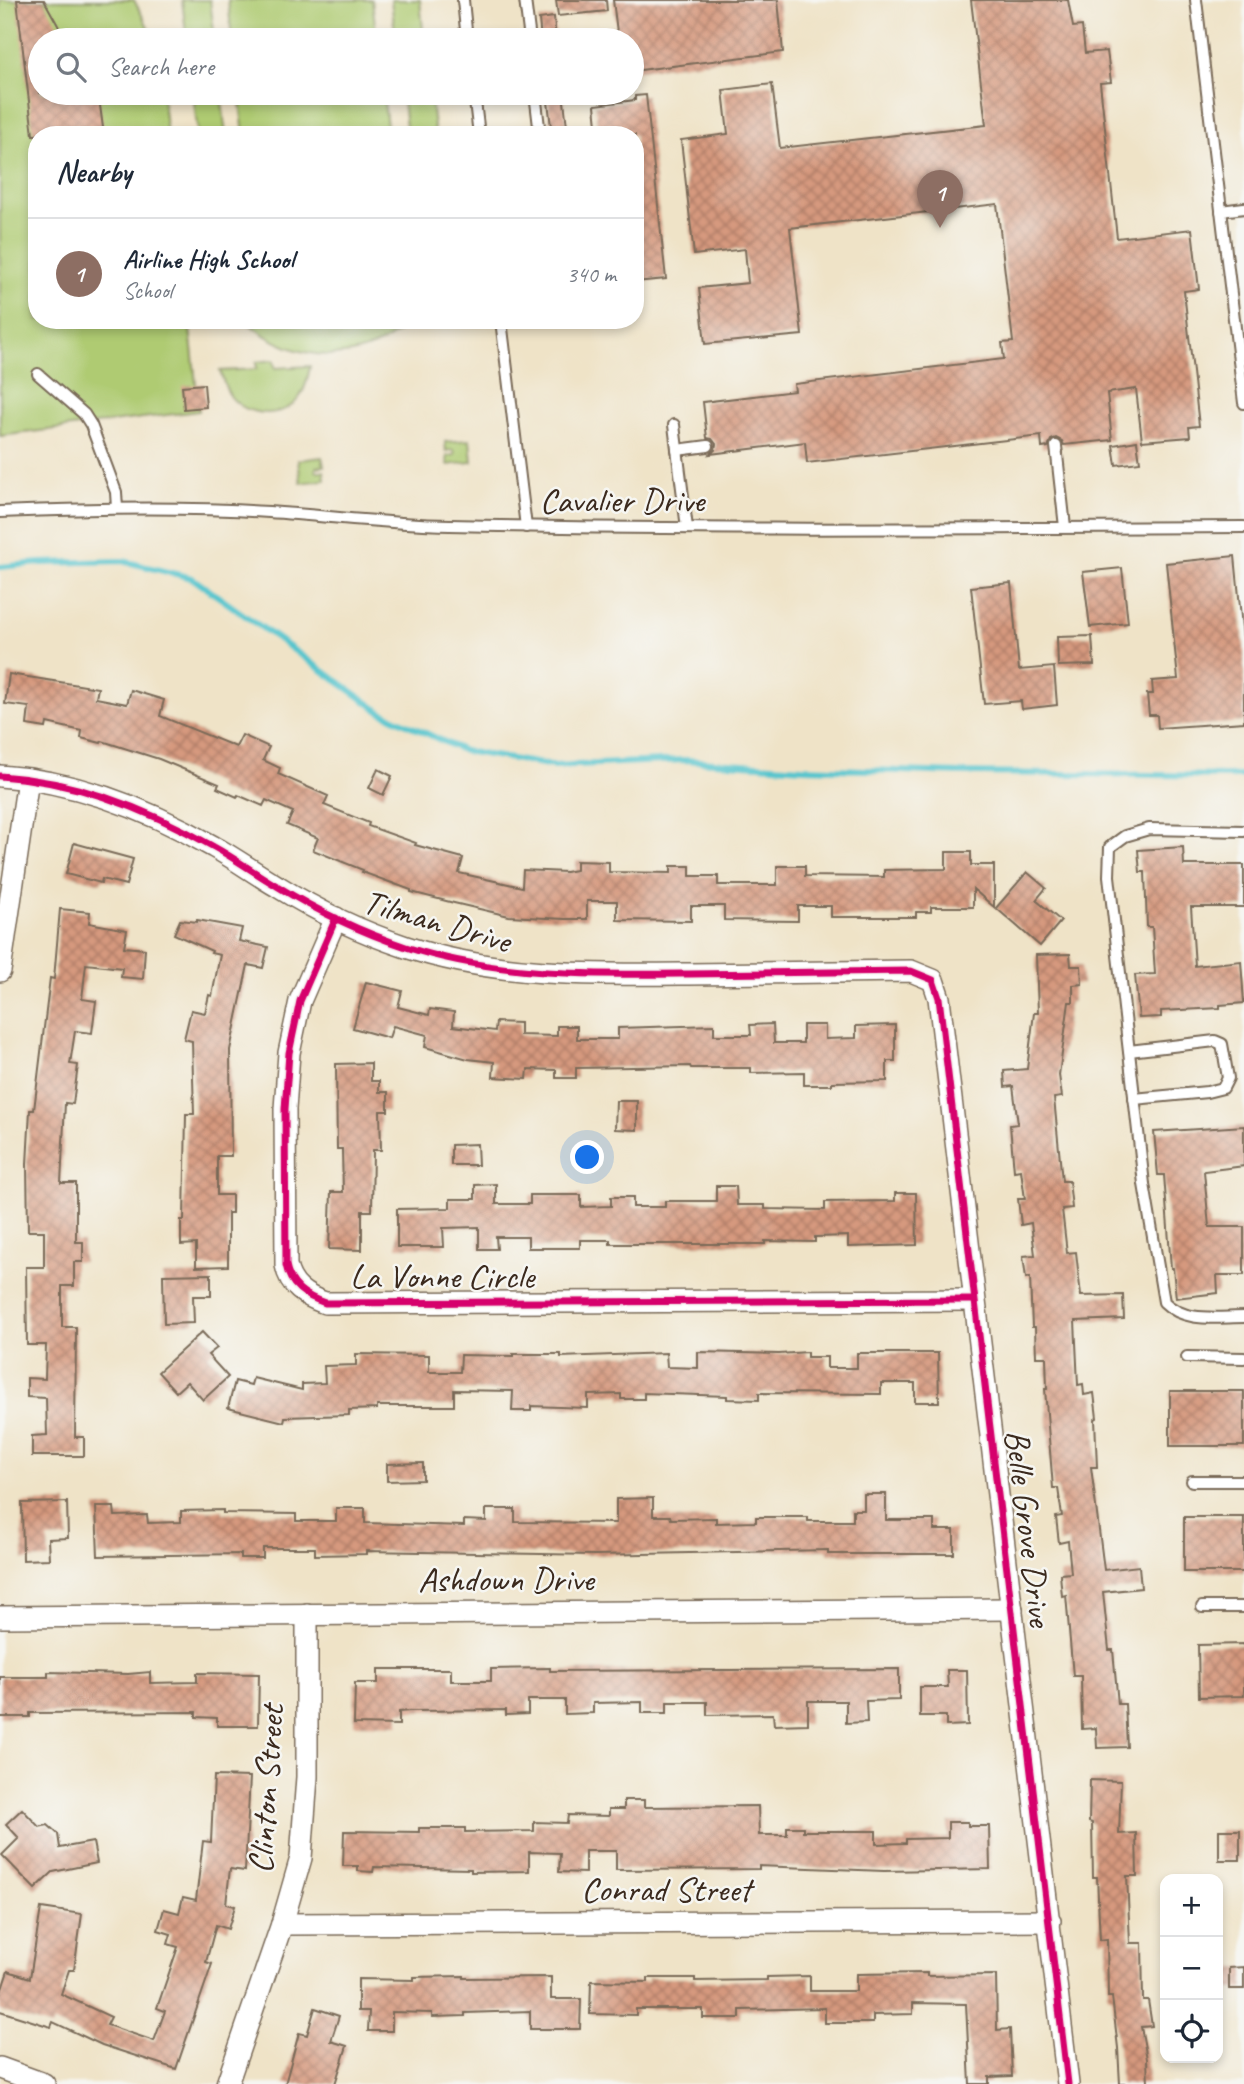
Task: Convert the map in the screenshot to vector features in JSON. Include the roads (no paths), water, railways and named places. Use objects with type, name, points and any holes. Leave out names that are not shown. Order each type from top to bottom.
[{"type":"street","name":"Tilman Drive","points":[[0,776],[28,779],[102,796],[139,808],[217,848],[276,886],[336,918],[405,947],[475,965],[514,971],[600,975],[911,971],[933,980]]},
{"type":"street","points":[[0,971],[28,779]]},
{"type":"street","name":"La Vonne Circle","points":[[336,918],[300,1001],[289,1053],[285,1109],[286,1265],[288,1276],[303,1293],[325,1303],[974,1300]]},
{"type":"street","name":"Belle Grove Drive","points":[[933,980],[939,998],[1068,2084]]},
{"type":"street","name":"Ashdown Drive","points":[[0,1617],[1013,1609]]},
{"type":"street","name":"Clinton Street","points":[[227,2084],[295,1886],[303,1836],[307,1777],[307,1614]]},
{"type":"street","name":"Conrad Street","points":[[282,1924],[1049,1921]]},
{"type":"street","points":[[0,2068],[44,2084]]},
{"type":"lane","points":[[463,0],[466,28]]},
{"type":"lane","points":[[525,0],[528,28]]},
{"type":"lane","points":[[1196,0],[1244,403]]},
{"type":"lane","points":[[475,105],[478,126]]},
{"type":"lane","points":[[536,105],[539,126]]},
{"type":"lane","points":[[1221,211],[1244,208]]},
{"type":"lane","points":[[502,329],[526,527]]},
{"type":"lane","points":[[38,374],[84,414],[91,425],[117,492],[117,508]]},
{"type":"lane","points":[[674,425],[687,528]]},
{"type":"lane","points":[[677,450],[708,446]]},
{"type":"lane","points":[[1056,446],[1065,527]]},
{"type":"lane","name":"Cavalier Drive","points":[[0,512],[117,508],[232,510],[428,525],[526,527],[1244,527]]},
{"type":"lane","points":[[1244,831],[1149,829],[1125,835],[1110,847],[1109,876],[1144,1184],[1164,1303],[1174,1312],[1192,1317],[1244,1317]]},
{"type":"lane","points":[[1129,1051],[1215,1041],[1222,1044],[1228,1078],[1223,1088],[1208,1092],[1134,1099]]},
{"type":"lane","points":[[1187,1357],[1244,1358]]},
{"type":"lane","points":[[1192,1480],[1244,1481]]},
{"type":"lane","points":[[1202,1607],[1244,1607]]},
{"type":"waterway","points":[[0,567],[123,561],[192,578],[381,712],[464,751],[554,766],[685,760],[803,768],[963,773],[1244,776]]},
{"type":"place","name":"Airline High School","points":[[940,228]]}]
